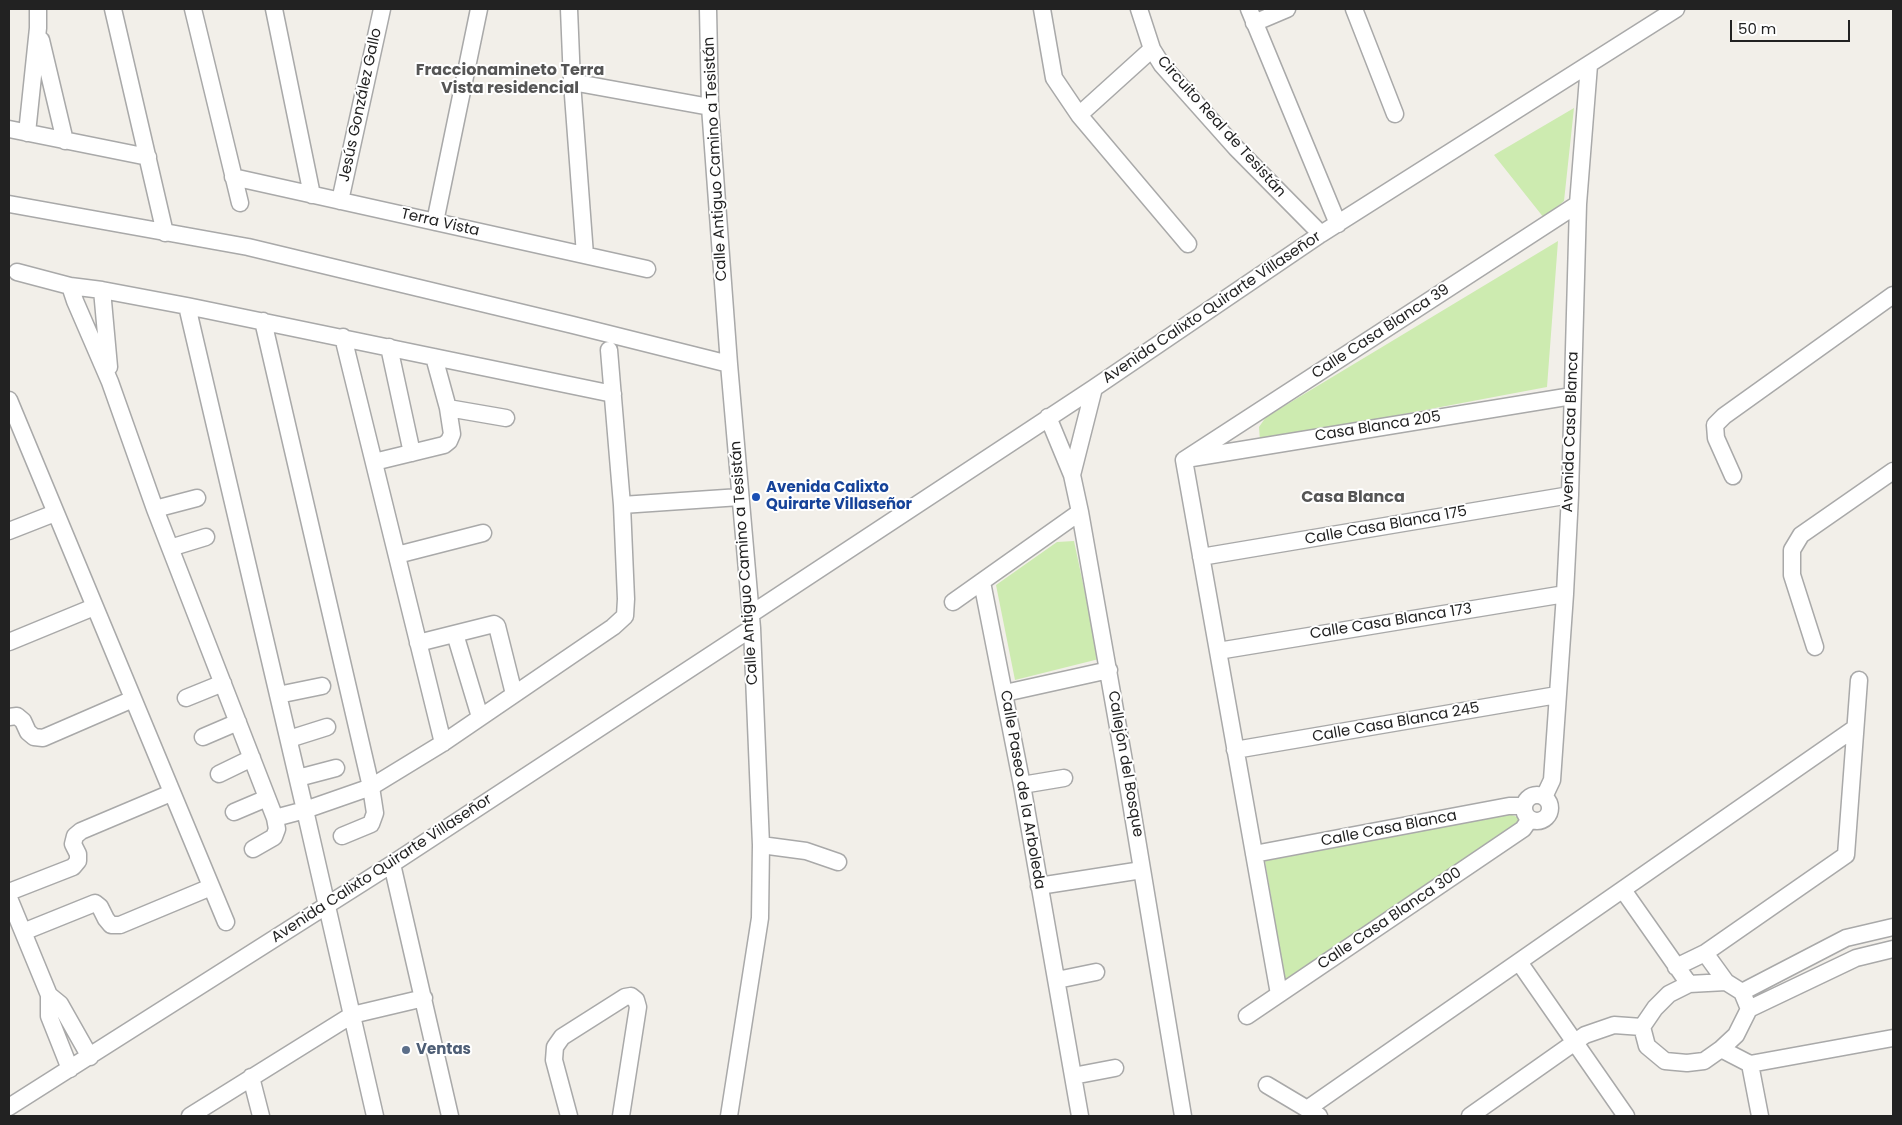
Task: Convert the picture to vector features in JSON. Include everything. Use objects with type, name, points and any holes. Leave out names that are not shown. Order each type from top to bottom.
[{"type":"street","points":[[27,133],[38,28],[38,9]]},
{"type":"street","points":[[113,9],[165,233]]},
{"type":"street","points":[[193,9],[240,203]]},
{"type":"street","points":[[274,9],[312,195]]},
{"type":"street","points":[[280,33],[285,9]]},
{"type":"street","name":"Jesús González Gallo","points":[[340,201],[382,9]]},
{"type":"street","points":[[435,222],[479,9]]},
{"type":"street","points":[[569,9],[572,82],[585,256]]},
{"type":"street","name":"Calle Antiguo Camino a Tesistán","points":[[708,9],[710,107],[751,621],[761,845],[760,918],[729,1116]]},
{"type":"street","points":[[1042,9],[1054,78],[1079,115],[1188,244]]},
{"type":"street","name":"Circuito Real de Tesistán","points":[[1139,9],[1152,48],[1162,65],[1236,148],[1321,234]]},
{"type":"street","points":[[1287,9],[1251,16],[1338,224]]},
{"type":"street","points":[[1354,9],[1395,114]]},
{"type":"street","name":"Avenida Calixto Quirarte Villaseñor","points":[[9,1107],[392,864],[1048,417],[1094,388],[1321,234],[1676,9]]},
{"type":"street","points":[[38,28],[65,140]]},
{"type":"street","points":[[1079,115],[1152,48]]},
{"type":"street","name":"Avenida Casa Blanca","points":[[1544,796],[1552,780],[1565,594],[1570,495],[1578,204],[1589,65]]},
{"type":"street","points":[[572,82],[710,107]]},
{"type":"street","points":[[9,129],[148,157]]},
{"type":"street","name":"Terra Vista","points":[[233,177],[647,269]]},
{"type":"street","points":[[9,204],[248,248],[729,364]]},
{"type":"street","name":"Calle Casa Blanca 39","points":[[1184,460],[1578,204]]},
{"type":"street","points":[[16,272],[70,286],[102,290],[263,321],[612,394]]},
{"type":"street","points":[[70,286],[110,382],[170,548],[275,818],[277,829],[274,836],[253,848]]},
{"type":"street","points":[[102,290],[110,382]]},
{"type":"street","points":[[1733,476],[1716,438],[1715,425],[1724,416],[1893,295]]},
{"type":"street","points":[[187,306],[375,1116]]},
{"type":"street","points":[[263,321],[371,787],[375,813],[371,824],[342,836]]},
{"type":"street","points":[[343,338],[443,743]]},
{"type":"street","points":[[389,347],[412,453]]},
{"type":"street","points":[[275,818],[305,810],[371,787],[443,743],[612,627],[624,616],[626,599],[622,505],[609,350]]},
{"type":"street","points":[[374,462],[444,445],[449,441],[452,434],[448,408],[434,357]]},
{"type":"street","points":[[1072,475],[1094,388]]},
{"type":"street","name":"Casa Blanca 205","points":[[1184,460],[1572,396]]},
{"type":"street","points":[[9,400],[13,420],[55,513],[226,922]]},
{"type":"street","points":[[448,408],[506,418]]},
{"type":"street","name":"Callejón del Bosque","points":[[1048,417],[1072,475],[1080,512],[1109,670],[1183,1116]]},
{"type":"street","points":[[1184,460],[1279,994]]},
{"type":"street","points":[[1815,647],[1792,575],[1792,550],[1801,535],[1893,471]]},
{"type":"street","name":"Calle Casa Blanca 175","points":[[1201,558],[1570,495]]},
{"type":"street","points":[[622,505],[740,497]]},
{"type":"street","points":[[156,510],[197,498]]},
{"type":"street","points":[[953,602],[1080,512]]},
{"type":"street","points":[[9,531],[55,513]]},
{"type":"street","points":[[397,555],[483,533]]},
{"type":"street","points":[[170,548],[206,537]]},
{"type":"street","name":"Calle Paseo de la Arboleda","points":[[982,582],[1022,785],[1080,1116]]},
{"type":"street","name":"Calle Casa Blanca 173","points":[[1218,651],[1565,594]]},
{"type":"street","points":[[9,642],[94,607]]},
{"type":"street","points":[[418,642],[494,624],[497,626],[514,694]]},
{"type":"street","points":[[454,634],[480,717]]},
{"type":"street","points":[[1005,693],[1109,670]]},
{"type":"street","points":[[1676,967],[1705,953],[1846,855],[1859,680]]},
{"type":"street","points":[[186,698],[223,683]]},
{"type":"street","points":[[278,695],[322,686]]},
{"type":"street","name":"Calle Casa Blanca 245","points":[[1235,750],[1557,695]]},
{"type":"street","points":[[9,717],[17,716],[34,738],[43,738],[133,699]]},
{"type":"street","points":[[203,737],[238,722]]},
{"type":"street","points":[[288,739],[327,727]]},
{"type":"street","points":[[1267,1085],[1313,1113],[1520,962],[1855,728]]},
{"type":"street","points":[[219,774],[252,758]]},
{"type":"street","points":[[298,778],[336,768]]},
{"type":"street","points":[[1022,785],[1064,778]]},
{"type":"street","points":[[9,892],[73,866],[78,861],[78,854],[73,844],[75,836],[81,831],[171,792]]},
{"type":"street","points":[[1544,796],[1550,805],[1548,815],[1540,821],[1527,812],[1529,797],[1544,796]]},
{"type":"street","points":[[234,812],[267,798]]},
{"type":"street","name":"Calle Casa Blanca","points":[[1254,854],[1509,806],[1527,812]]},
{"type":"street","name":"Calle Casa Blanca 300","points":[[1247,1016],[1524,829],[1527,812]]},
{"type":"street","points":[[761,845],[806,851],[838,862]]},
{"type":"street","points":[[392,864],[450,1116]]},
{"type":"street","points":[[1039,886],[1142,870]]},
{"type":"street","points":[[23,932],[94,903],[100,907],[106,919],[112,925],[120,925],[211,887]]},
{"type":"street","points":[[1623,890],[1689,984]]},
{"type":"street","points":[[9,898],[49,995],[49,1016],[70,1069]]},
{"type":"street","points":[[1742,992],[1846,938],[1893,927]]},
{"type":"street","points":[[1726,982],[1689,984],[1670,994],[1655,1008],[1642,1027],[1647,1046],[1665,1061],[1704,1062],[1736,1035],[1749,1009],[1856,958],[1893,949]]},
{"type":"street","points":[[1705,953],[1726,982],[1742,992],[1749,1009]]},
{"type":"street","points":[[1520,962],[1626,1116]]},
{"type":"street","points":[[1057,980],[1096,972]]},
{"type":"street","points":[[49,995],[60,1004],[90,1057]]},
{"type":"street","points":[[568,1116],[554,1060],[555,1046],[562,1038],[625,997],[632,996],[636,1000],[638,1007],[621,1116]]},
{"type":"street","points":[[190,1116],[352,1015],[424,998]]},
{"type":"street","points":[[1470,1116],[1585,1035],[1614,1025],[1642,1027]]},
{"type":"street","points":[[1721,1049],[1750,1064],[1893,1038]]},
{"type":"street","points":[[1750,1064],[1760,1116]]},
{"type":"street","points":[[1073,1076],[1115,1068]]},
{"type":"street","points":[[251,1077],[261,1116]]},
{"type":"green space","points":[[1574,108],[1564,201],[1544,218],[1494,155]]},
{"type":"green space","points":[[1558,241],[1547,387],[1260,441],[1259,427],[1266,417]]},
{"type":"green space","points":[[1074,541],[1099,659],[1015,680],[996,585],[1057,542]]},
{"type":"green space","points":[[1509,814],[1520,818],[1515,826],[1285,981],[1265,861]]},
{"type":"place","name":"Avenida Calixto Quirarte Villaseñor","points":[[756,497]]},
{"type":"place","name":"Ventas","points":[[406,1050]]},
{"type":"district","name":"Fraccionamineto Terra Vista residencial","points":[[510,80]]},
{"type":"district","name":"Casa Blanca","points":[[1353,498]]}]
